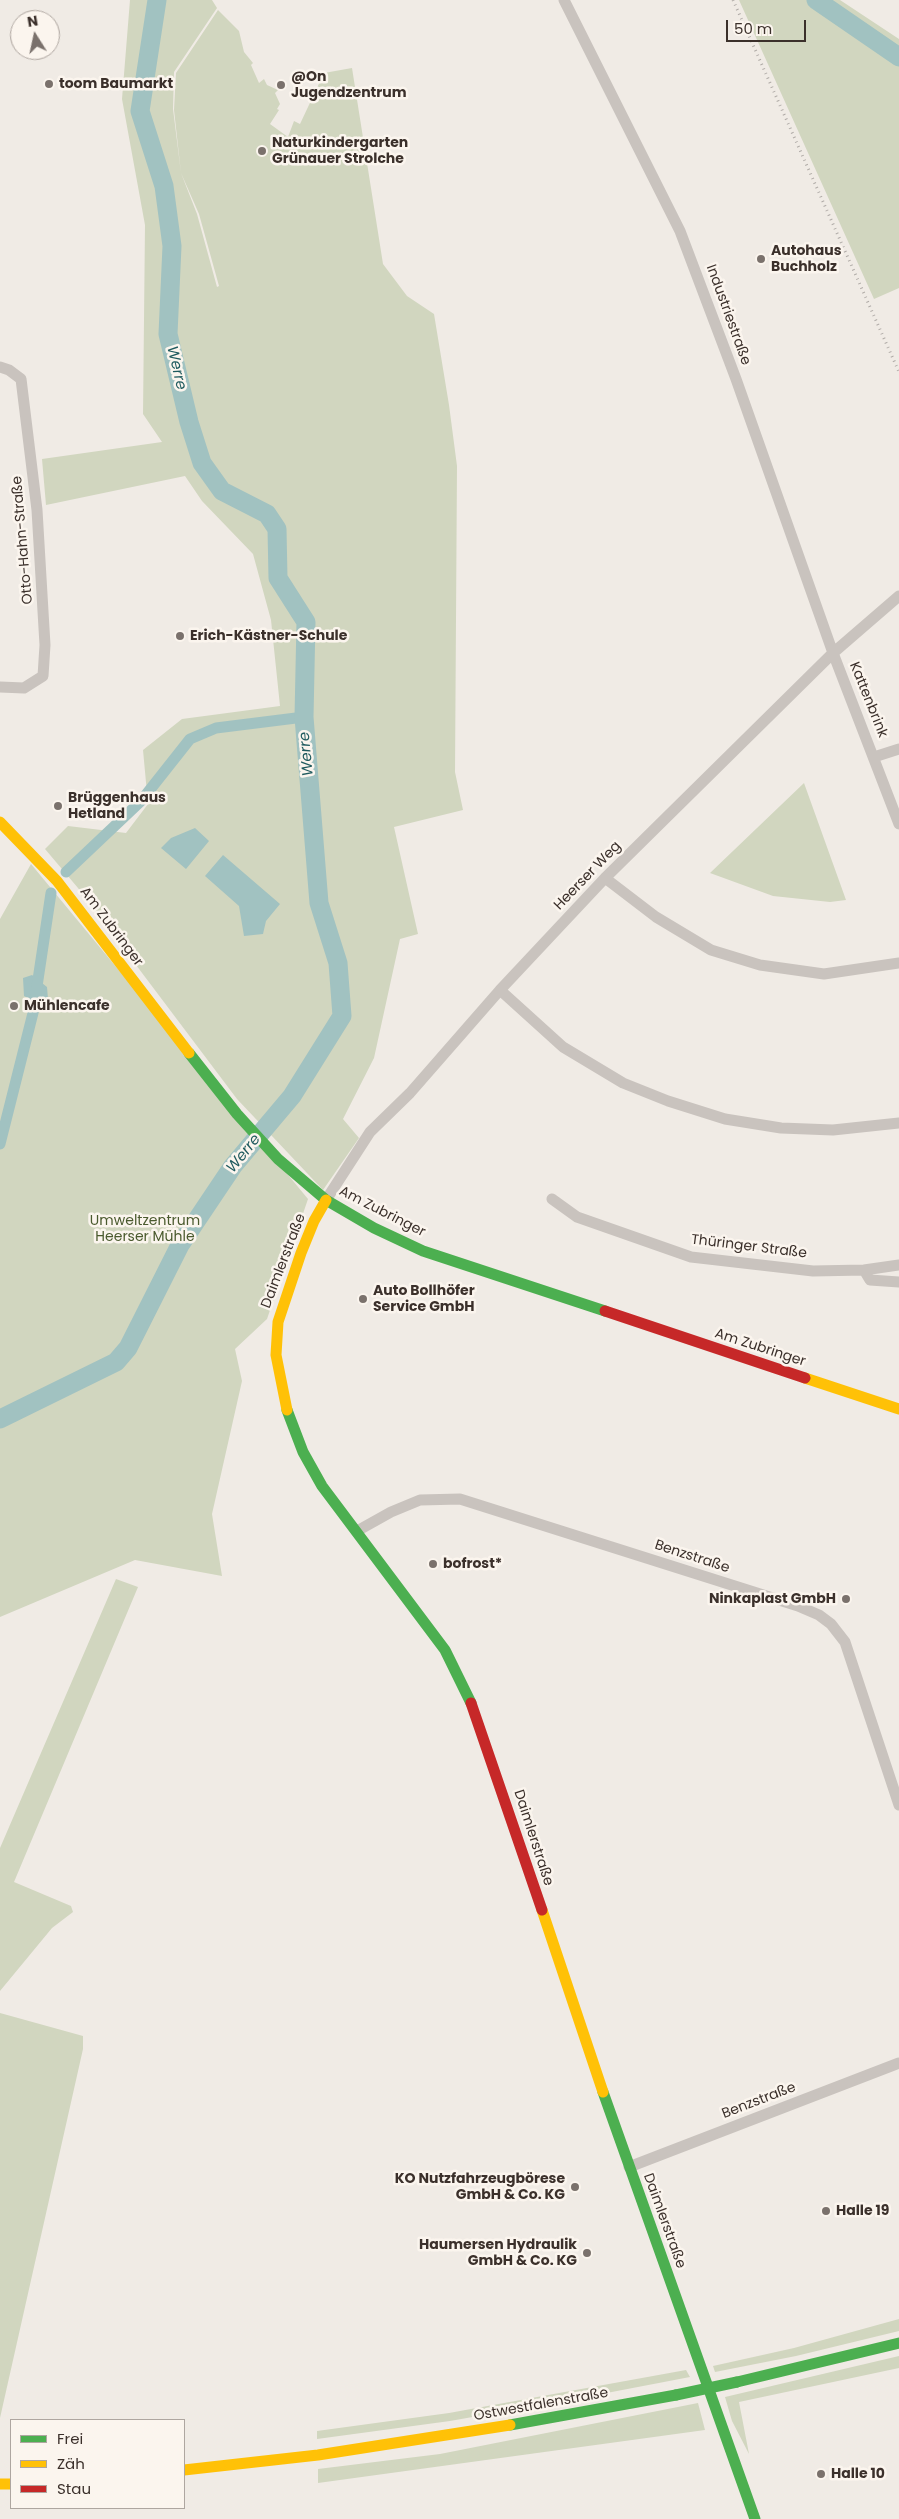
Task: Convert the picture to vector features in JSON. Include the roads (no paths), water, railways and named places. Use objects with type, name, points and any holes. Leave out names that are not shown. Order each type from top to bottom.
[{"type":"main road","name":"Am Zubringer","points":[[0,822],[57,881],[237,1114],[278,1159],[326,1200],[374,1228],[423,1251],[899,1409]]},
{"type":"main road","name":"Daimlerstraße","points":[[326,1200],[310,1229],[282,1305],[278,1322],[276,1355],[285,1406],[295,1436],[322,1486],[446,1650],[475,1710],[629,2167],[755,2519]]},
{"type":"main road","name":"Ostwestfalenstraße","points":[[185,2470],[318,2455],[468,2434],[676,2395],[899,2343]]},
{"type":"street","name":"Industriestraße","points":[[564,0],[680,232],[736,379],[833,653]]},
{"type":"street","name":"Otto-Hahn-Straße","points":[[0,367],[9,370],[21,379],[42,567],[45,645],[42,676],[24,688],[0,687]]},
{"type":"street","name":"Heerser Weg","points":[[326,1200],[370,1132],[410,1093],[500,990],[605,878],[833,653],[899,596]]},
{"type":"street","name":"Kattenbrink","points":[[833,653],[899,824]]},
{"type":"street","name":"Kattenbrink","points":[[874,757],[899,748]]},
{"type":"street","points":[[605,878],[656,918],[711,950],[760,965],[824,974],[899,963]]},
{"type":"street","points":[[500,990],[563,1047],[623,1083],[668,1101],[725,1119],[781,1128],[833,1130],[899,1123]]},
{"type":"street","name":"Thüringer Straße","points":[[552,1200],[577,1217],[692,1257],[813,1271],[864,1270],[899,1265]]},
{"type":"street","points":[[864,1270],[870,1280],[899,1282]]},
{"type":"street","name":"Benzstraße","points":[[357,1531],[391,1512],[420,1500],[460,1499],[792,1604],[819,1615],[831,1624],[845,1642],[899,1805]]},
{"type":"street","name":"Benzstraße","points":[[629,2167],[899,2063]]},
{"type":"water","points":[[195,828],[209,841],[186,869],[161,848],[171,838]]},
{"type":"water","points":[[223,855],[280,904],[266,921],[263,934],[244,936],[239,906],[205,876]]},
{"type":"water","points":[[32,975],[47,987],[48,999],[39,1002],[36,1018],[29,1016],[32,1000],[24,996],[23,978]]},
{"type":"waterway","name":"Werre","points":[[0,1419],[116,1362],[128,1348],[180,1245],[233,1166],[292,1096],[342,1016],[338,963],[319,903],[304,717],[306,622],[278,578],[277,529],[267,514],[222,491],[202,463],[189,422],[168,334],[172,246],[164,186],[140,111],[157,0]]},
{"type":"waterway","points":[[816,0],[899,57]]},
{"type":"waterway","points":[[66,872],[141,801],[190,739],[216,728],[304,717]]},
{"type":"waterway","points":[[0,1144],[33,1013],[51,893]]},
{"type":"railway","points":[[733,0],[899,372]]},
{"type":"place","name":"toom Baumarkt","points":[[49,84]]},
{"type":"place","name":"@On Jugendzentrum","points":[[281,85]]},
{"type":"place","name":"Naturkindergarten Grünauer Strolche","points":[[262,151]]},
{"type":"place","name":"Autohaus Buchholz","points":[[761,259]]},
{"type":"place","name":"Erich-Kästner-Schule","points":[[180,636]]},
{"type":"place","name":"Brüggenhaus Hetland","points":[[58,806]]},
{"type":"place","name":"Mühlencafe","points":[[14,1006]]},
{"type":"place","name":"Auto Bollhöfer Service GmbH","points":[[363,1299]]},
{"type":"place","name":"bofrost*","points":[[433,1564]]},
{"type":"place","name":"Ninkaplast GmbH","points":[[846,1599]]},
{"type":"place","name":"KO Nutzfahrzeugbörese GmbH & Co. KG","points":[[575,2187]]},
{"type":"place","name":"Halle 19","points":[[826,2211]]},
{"type":"place","name":"Haumersen Hydraulik GmbH & Co. KG","points":[[587,2253]]},
{"type":"place","name":"Halle 10","points":[[821,2474]]},
{"type":"park label","name":"Umweltzentrum Heerser Mühle","points":[[145,1230]]}]
